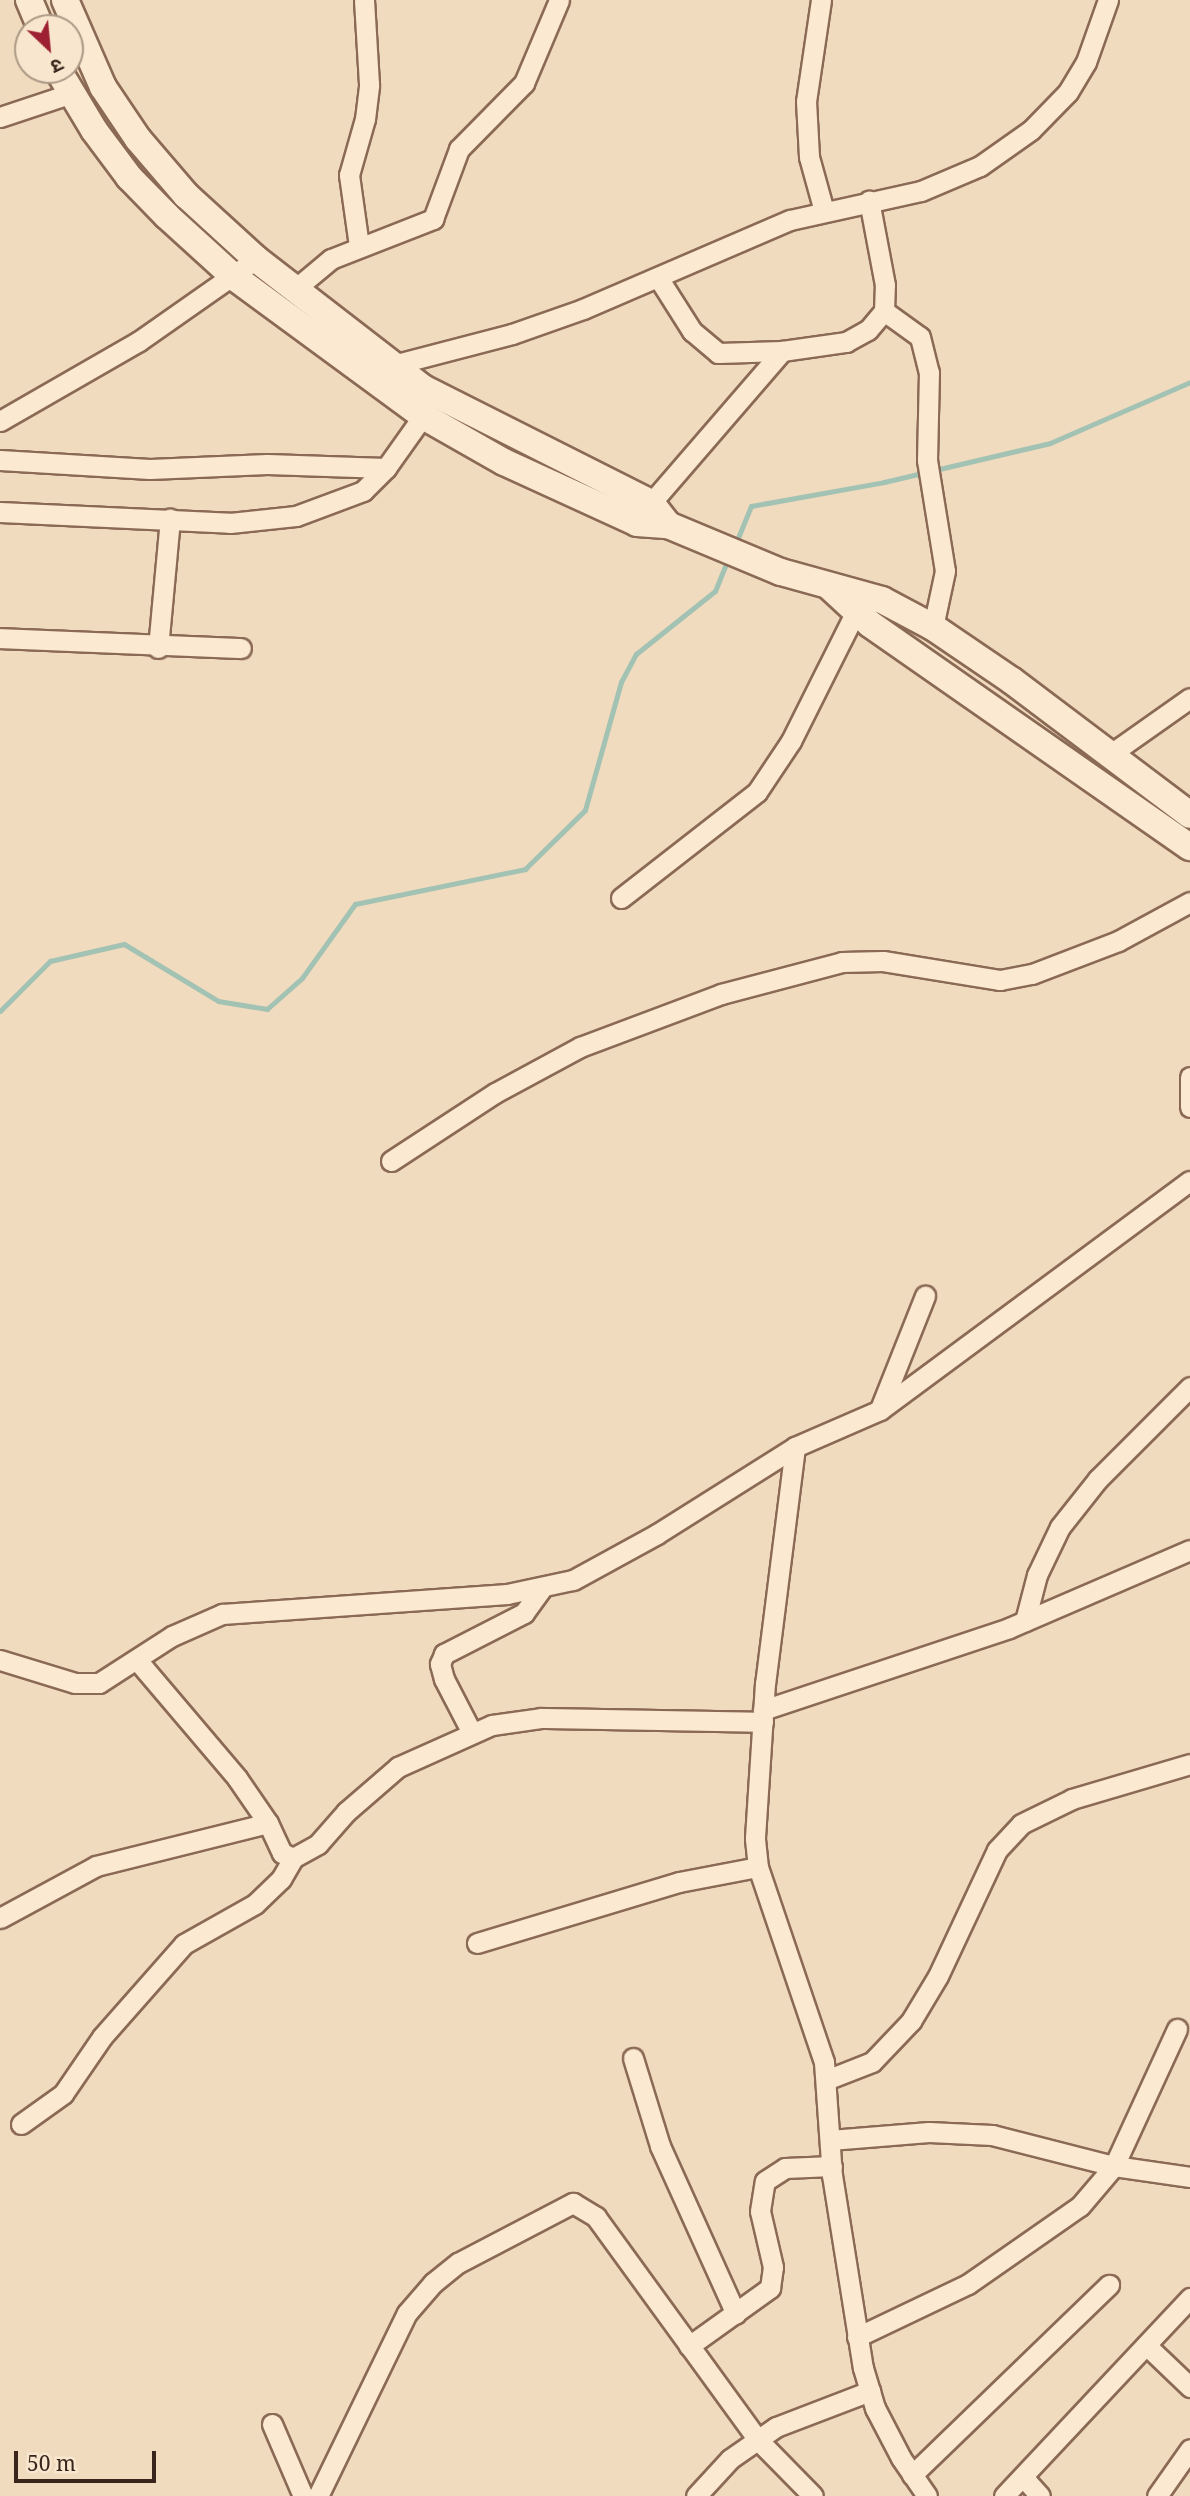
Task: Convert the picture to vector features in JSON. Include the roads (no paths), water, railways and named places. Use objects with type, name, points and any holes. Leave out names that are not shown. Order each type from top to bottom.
[{"type":"street","points":[[65,0],[103,87],[138,139],[186,195],[257,259],[424,388],[516,438],[651,503],[668,525]]},
{"type":"street","points":[[359,246],[349,175],[365,119],[369,83],[364,0]]},
{"type":"street","points":[[821,0],[806,101],[809,157],[824,211]]},
{"type":"street","points":[[394,365],[512,334],[659,279],[741,239],[824,211],[921,191],[980,166],[1031,130],[1068,92],[1087,62],[1108,0]]},
{"type":"street","points":[[295,289],[331,259],[433,219],[460,149],[524,83],[557,1]]},
{"type":"street","points":[[67,84],[129,177],[234,277],[423,416],[504,462],[638,523],[668,525],[770,568],[882,600],[933,626],[1112,752],[1190,815]]},
{"type":"street","points":[[0,117],[72,93]]},
{"type":"street","points":[[659,279],[692,331],[718,353],[782,351],[846,342],[869,330],[884,311],[885,285],[869,200]]},
{"type":"street","points":[[0,421],[139,341],[257,259]]},
{"type":"street","points":[[884,311],[920,337],[929,372],[927,460],[945,571],[933,626]]},
{"type":"street","points":[[651,503],[782,351]]},
{"type":"street","points":[[0,512],[230,523],[296,516],[363,491],[386,468],[423,416]]},
{"type":"street","points":[[0,460],[150,469],[267,464],[386,468]]},
{"type":"street","points":[[158,648],[170,519]]},
{"type":"street","points":[[827,584],[856,611],[1190,847]]},
{"type":"street","points":[[621,898],[757,792],[791,741],[856,611]]},
{"type":"street","points":[[0,638],[158,648],[241,648]]},
{"type":"street","points":[[1112,752],[1190,698]]},
{"type":"street","points":[[391,1161],[495,1093],[580,1047],[721,994],[842,962],[883,961],[1000,980],[1032,974],[1118,941],[1190,902]]},
{"type":"street","points":[[1190,1077],[1190,1107]]},
{"type":"street","points":[[0,1660],[75,1683],[99,1683],[172,1636],[222,1614],[541,1590],[573,1580],[657,1534],[795,1447],[880,1410],[1190,1181]]},
{"type":"street","points":[[880,1410],[925,1296]]},
{"type":"street","points":[[1025,1621],[1037,1575],[1060,1527],[1098,1479],[1190,1387]]},
{"type":"street","points":[[795,1447],[763,1716],[755,1839],[758,1867],[826,2080],[832,2166],[857,2337],[870,2391],[912,2475],[928,2496]]},
{"type":"street","points":[[22,2124],[64,2094],[102,2038],[184,1944],[255,1904],[281,1879],[293,1858],[318,1844],[346,1812],[398,1767],[472,1733],[516,1718],[763,1716],[1025,1621],[1190,1550]]},
{"type":"street","points":[[472,1733],[444,1679],[440,1664],[444,1654],[524,1613],[541,1590]]},
{"type":"street","points":[[137,1660],[237,1778],[268,1823],[282,1853],[293,1858]]},
{"type":"street","points":[[826,2080],[872,2062],[911,2021],[938,1976],[997,1850],[1021,1824],[1072,1799],[1190,1765]]},
{"type":"street","points":[[0,1918],[96,1866],[268,1823]]},
{"type":"street","points":[[477,1943],[678,1882],[758,1867]]},
{"type":"street","points":[[857,2337],[968,2284],[1032,2242],[1080,2206],[1114,2166],[1177,2029]]},
{"type":"street","points":[[633,2058],[660,2146],[736,2314]]},
{"type":"street","points":[[830,2140],[929,2132],[992,2135],[1114,2166],[1190,2177]]},
{"type":"street","points":[[690,2346],[764,2294],[772,2280],[760,2211],[765,2180],[785,2168],[832,2166]]},
{"type":"street","points":[[318,2496],[407,2314],[458,2263],[573,2203],[596,2217],[758,2440],[813,2496]]},
{"type":"street","points":[[912,2475],[1109,2285]]},
{"type":"street","points":[[1004,2496],[1190,2298]]},
{"type":"street","points":[[1146,2345],[1190,2387]]},
{"type":"street","points":[[696,2496],[705,2482],[758,2440],[796,2418],[870,2391]]},
{"type":"street","points":[[272,2424],[303,2496]]},
{"type":"street","points":[[1157,2496],[1190,2449]]},
{"type":"street","points":[[1023,2477],[1040,2496]]},
{"type":"waterway","points":[[735,545],[751,506],[884,482],[1050,443],[1190,382]]},
{"type":"waterway","points":[[0,1011],[50,961],[124,944],[218,1001],[267,1009],[302,978],[355,904],[525,869],[585,810],[621,682],[636,654],[715,591],[729,557]]}]
